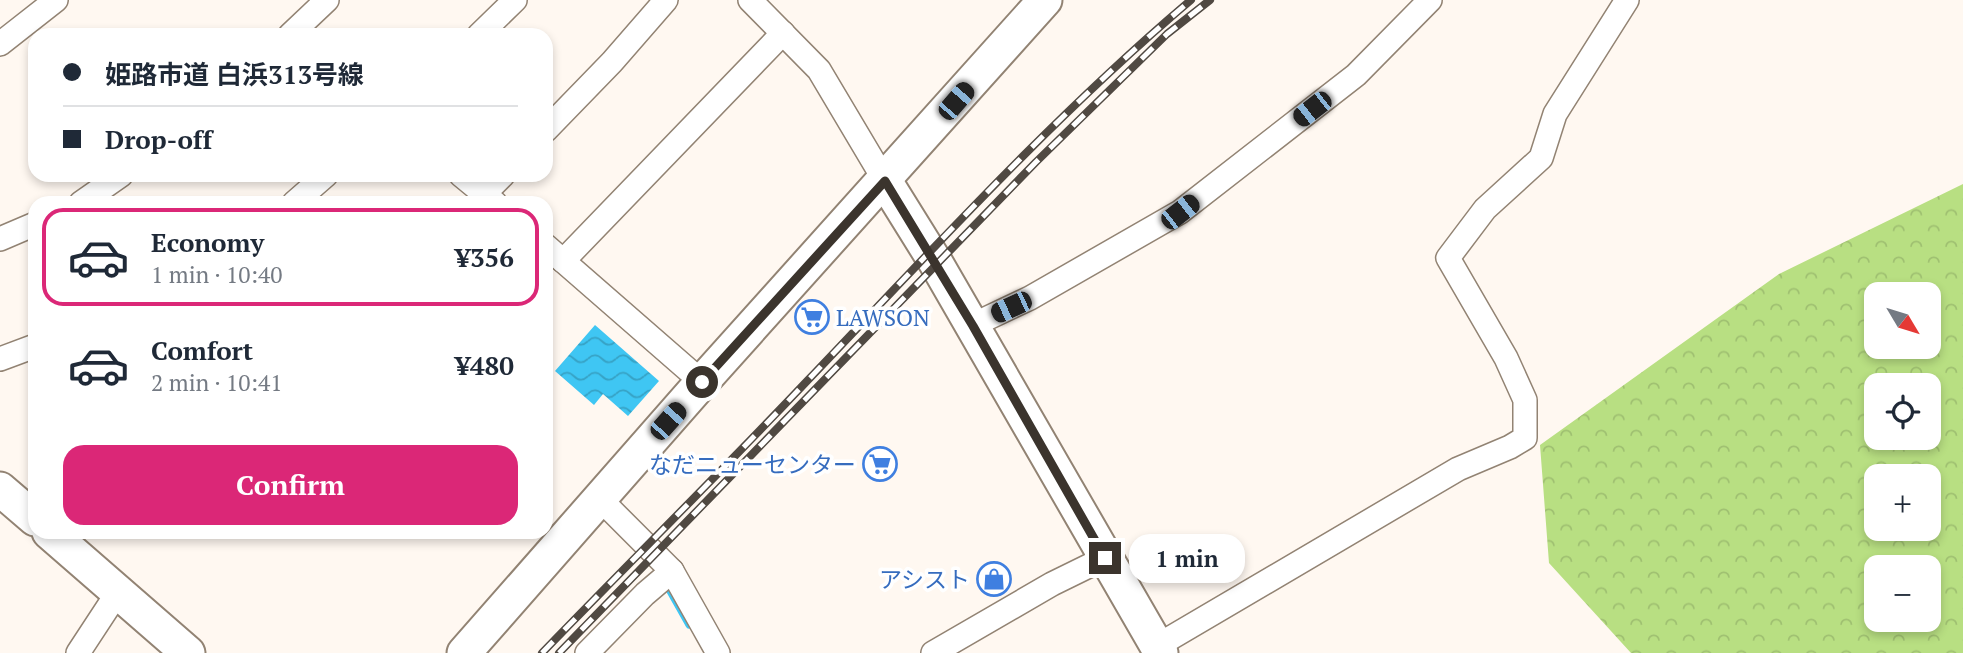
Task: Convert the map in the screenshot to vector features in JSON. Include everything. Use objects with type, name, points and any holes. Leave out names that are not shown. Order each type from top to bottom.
[{"type":"street","points":[[0,44],[56,0]]},
{"type":"street","points":[[297,28],[327,0]]},
{"type":"street","points":[[485,28],[515,0]]},
{"type":"street","points":[[553,123],[612,62],[666,0]]},
{"type":"street","points":[[750,0],[819,70],[973,326],[1159,650],[1458,469],[1525,438],[1525,400],[1506,358],[1448,258],[1485,209],[1541,158],[1555,114],[1627,0]]},
{"type":"street","points":[[464,653],[702,382],[1045,0]]},
{"type":"street","points":[[973,326],[1030,298],[1180,212],[1356,75],[1430,0]]},
{"type":"street","points":[[702,382],[555,253],[783,33]]},
{"type":"street","points":[[91,196],[111,182]]},
{"type":"street","points":[[302,196],[318,182]]},
{"type":"street","points":[[470,182],[487,196]]},
{"type":"street","points":[[0,239],[28,228]]},
{"type":"street","points":[[0,359],[28,349]]},
{"type":"street","points":[[0,489],[28,513]]},
{"type":"street","points":[[599,498],[671,572],[718,653]]},
{"type":"street","points":[[57,539],[188,653]]},
{"type":"street","points":[[933,653],[1052,584],[1105,558]]},
{"type":"street","points":[[587,653],[645,594],[671,572]]},
{"type":"street","points":[[78,653],[118,592]]},
{"type":"green space","points":[[1963,184],[1963,653],[1631,653],[1549,563],[1540,445],[1779,274]]},
{"type":"water","points":[[595,325],[659,381],[628,416],[603,394],[594,405],[555,371]]},
{"type":"waterway","points":[[667,586],[689,625]]},
{"type":"railway","points":[[542,653],[1042,137],[1140,44],[1191,0]]},
{"type":"railway","points":[[559,653],[1036,162],[1167,34],[1210,0]]},
{"type":"place","name":"LAWSON","points":[[812,317]]},
{"type":"place","name":"なだニューセンター","points":[[880,464]]},
{"type":"place","name":"アシスト","points":[[994,579]]},
{"type":"route","points":[[702,382],[885,181],[936,262],[1105,558]]}]
